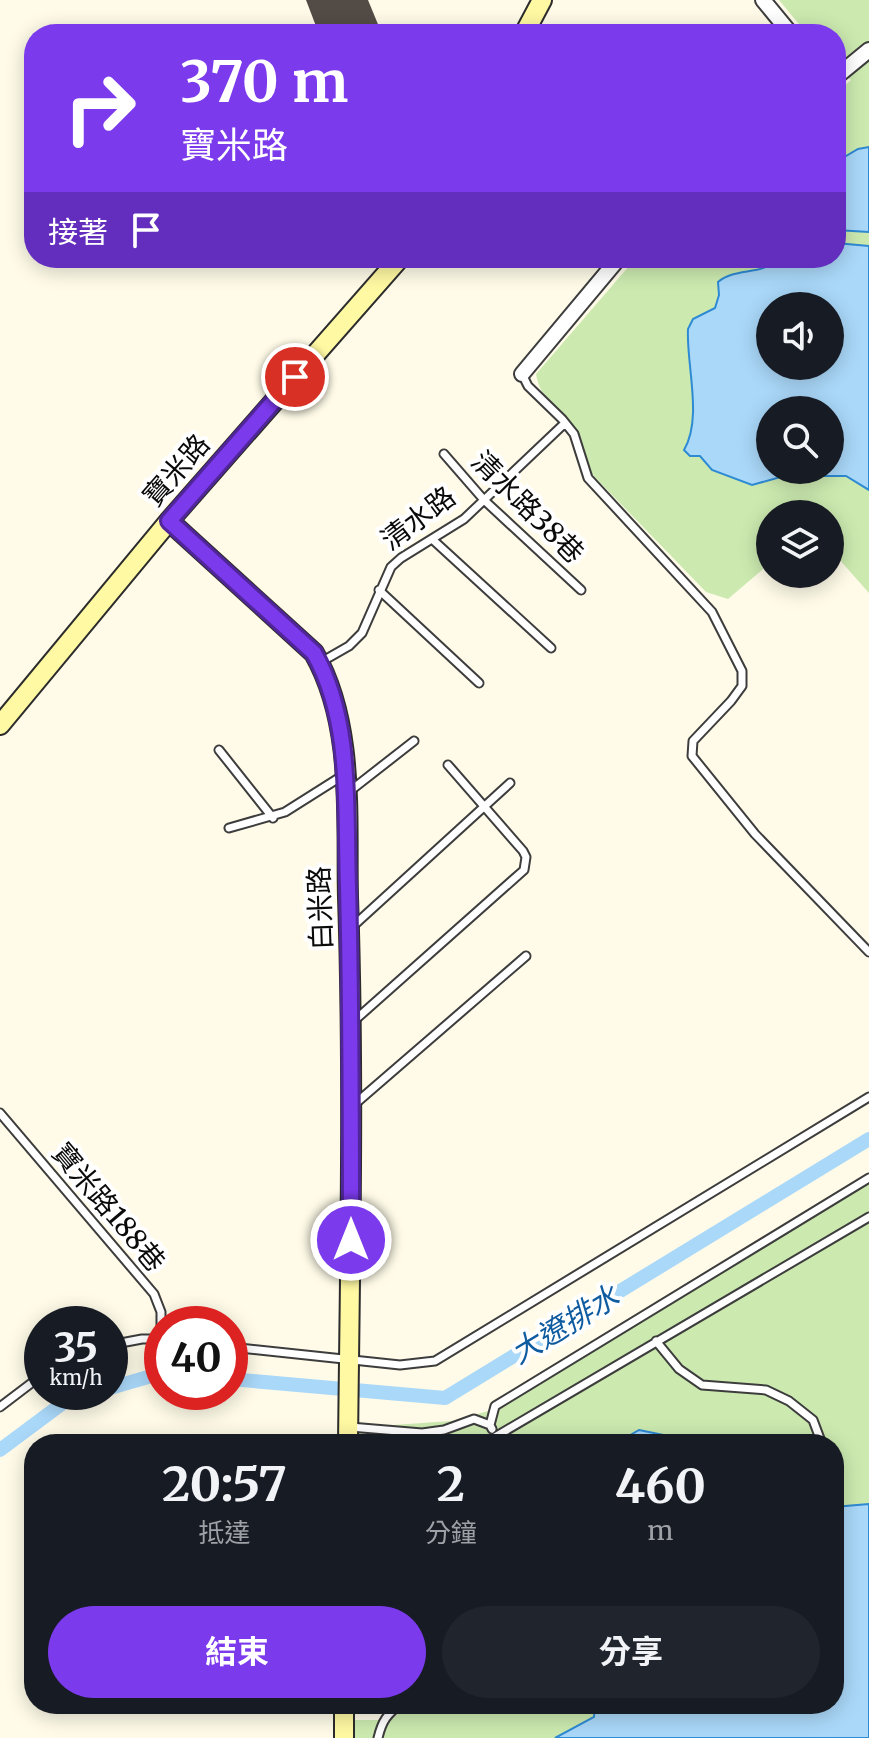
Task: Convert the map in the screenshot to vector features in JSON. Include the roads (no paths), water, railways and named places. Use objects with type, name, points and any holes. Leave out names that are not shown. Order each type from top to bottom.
[{"type":"street","points":[[529,24],[542,0]]},
{"type":"street","points":[[763,0],[783,24]]},
{"type":"street","points":[[846,69],[869,50]]},
{"type":"street","name":"寶米路","points":[[0,725],[169,521],[391,268]]},
{"type":"street","points":[[522,374],[611,268]]},
{"type":"street","name":"白米路","points":[[169,521],[314,653],[327,676],[337,708],[344,774],[349,929],[351,1362],[348,1430]]},
{"type":"street","points":[[344,1714],[344,1738]]},
{"type":"lane","points":[[522,374],[528,386],[574,434],[588,478],[712,612],[742,671],[742,686],[693,741],[692,756],[755,834],[869,952]]},
{"type":"lane","name":"清水路","points":[[319,663],[349,646],[362,633],[391,567],[464,519],[565,423]]},
{"type":"lane","name":"清水路38巷","points":[[444,454],[484,500],[581,590]]},
{"type":"lane","points":[[432,539],[551,648]]},
{"type":"lane","points":[[379,590],[479,683]]},
{"type":"lane","points":[[345,795],[414,741]]},
{"type":"lane","points":[[219,750],[273,818]]},
{"type":"lane","points":[[350,1024],[524,870],[526,857],[448,765]]},
{"type":"lane","points":[[229,828],[273,818],[344,774]]},
{"type":"lane","points":[[349,929],[510,783]]},
{"type":"lane","points":[[351,1107],[526,956]]},
{"type":"lane","points":[[248,1349],[351,1362],[413,1365],[435,1361],[869,1097]]},
{"type":"lane","name":"寶米路188巷","points":[[0,1113],[154,1294],[159,1306]]},
{"type":"lane","points":[[494,1434],[490,1425],[495,1406],[869,1178]]},
{"type":"lane","points":[[497,1434],[869,1217]]},
{"type":"lane","points":[[656,1341],[679,1369],[702,1385],[766,1390],[789,1401],[813,1420],[818,1434]]},
{"type":"lane","points":[[0,1407],[24,1389]]},
{"type":"lane","points":[[348,1430],[422,1433],[444,1430],[474,1419],[490,1425]]},
{"type":"lane","points":[[378,1738],[381,1723],[387,1714]]},
{"type":"water","points":[[869,147],[869,232],[846,231],[846,156]]},
{"type":"water","points":[[846,244],[869,246],[869,490],[844,476],[844,396],[756,396],[756,484],[712,470],[700,456],[690,456],[684,450],[690,437],[693,407],[688,329],[693,319],[715,308],[719,295],[718,282],[725,277],[760,268],[846,268]]},
{"type":"water","points":[[639,1430],[659,1434],[632,1434]]},
{"type":"water","points":[[869,1504],[869,1738],[555,1738],[594,1717],[594,1714],[844,1714],[844,1506]]},
{"type":"waterway","name":"大遼排水","points":[[248,1381],[445,1398],[869,1139]]},
{"type":"waterway","name":"大遼排水","points":[[128,1383],[144,1378]]},
{"type":"waterway","name":"大遼排水","points":[[0,1450],[54,1410]]}]
